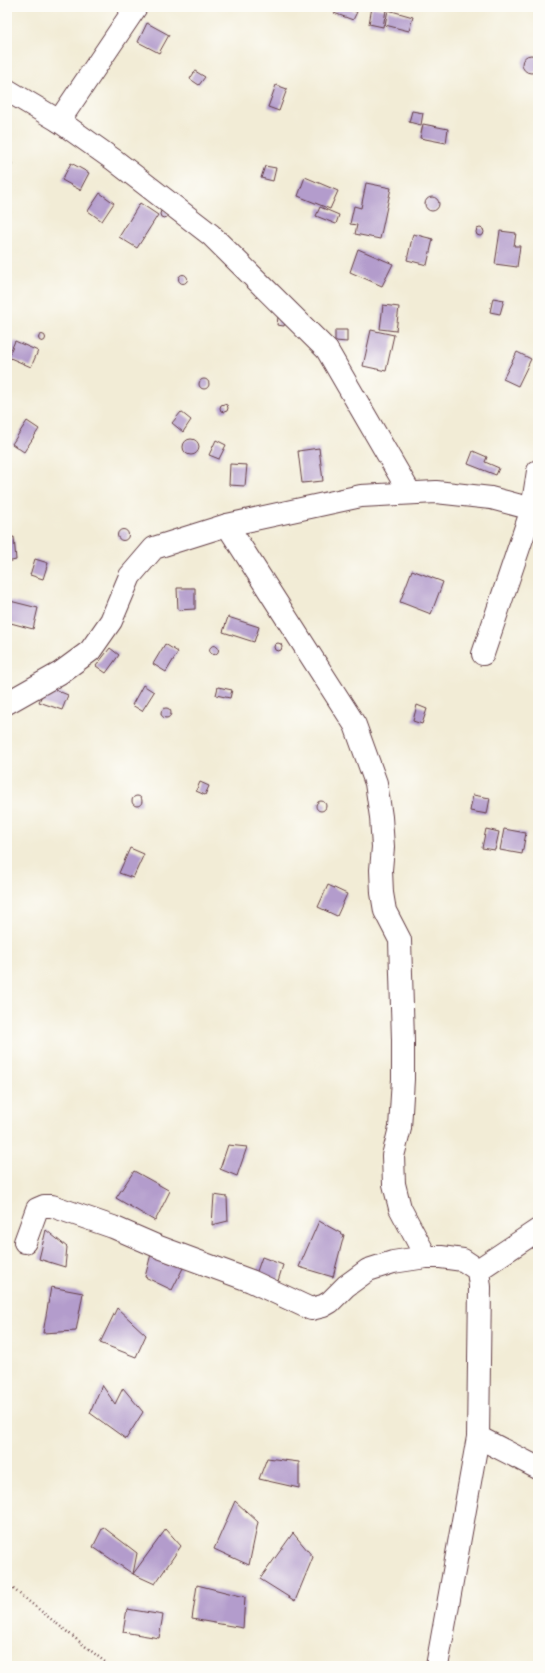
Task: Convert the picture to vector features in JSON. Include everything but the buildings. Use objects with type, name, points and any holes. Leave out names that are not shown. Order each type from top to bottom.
[{"type":"street","points":[[59,121],[136,7]]},
{"type":"street","points":[[7,90],[59,121],[114,160],[211,235],[328,350],[410,493]]},
{"type":"street","points":[[483,654],[535,510],[538,472]]},
{"type":"street","points":[[7,703],[60,673],[90,651],[111,621],[130,576],[154,548],[227,525],[361,496],[436,492],[491,498],[535,510]]},
{"type":"street","points":[[227,525],[355,725],[376,783],[382,839],[382,893],[385,911],[400,940],[403,1078],[400,1128],[393,1156],[394,1184],[400,1208],[426,1257]]},
{"type":"street","points":[[25,1242],[37,1209],[44,1206],[52,1206],[113,1227],[159,1247],[251,1281],[311,1309],[323,1306],[330,1302],[346,1286],[368,1270],[392,1262],[426,1257],[463,1260],[478,1270],[480,1287],[478,1437],[437,1666]]},
{"type":"street","points":[[478,1270],[538,1230]]},
{"type":"street","points":[[478,1437],[538,1468]]},
{"type":"path","points":[[7,1584],[110,1666]]}]
